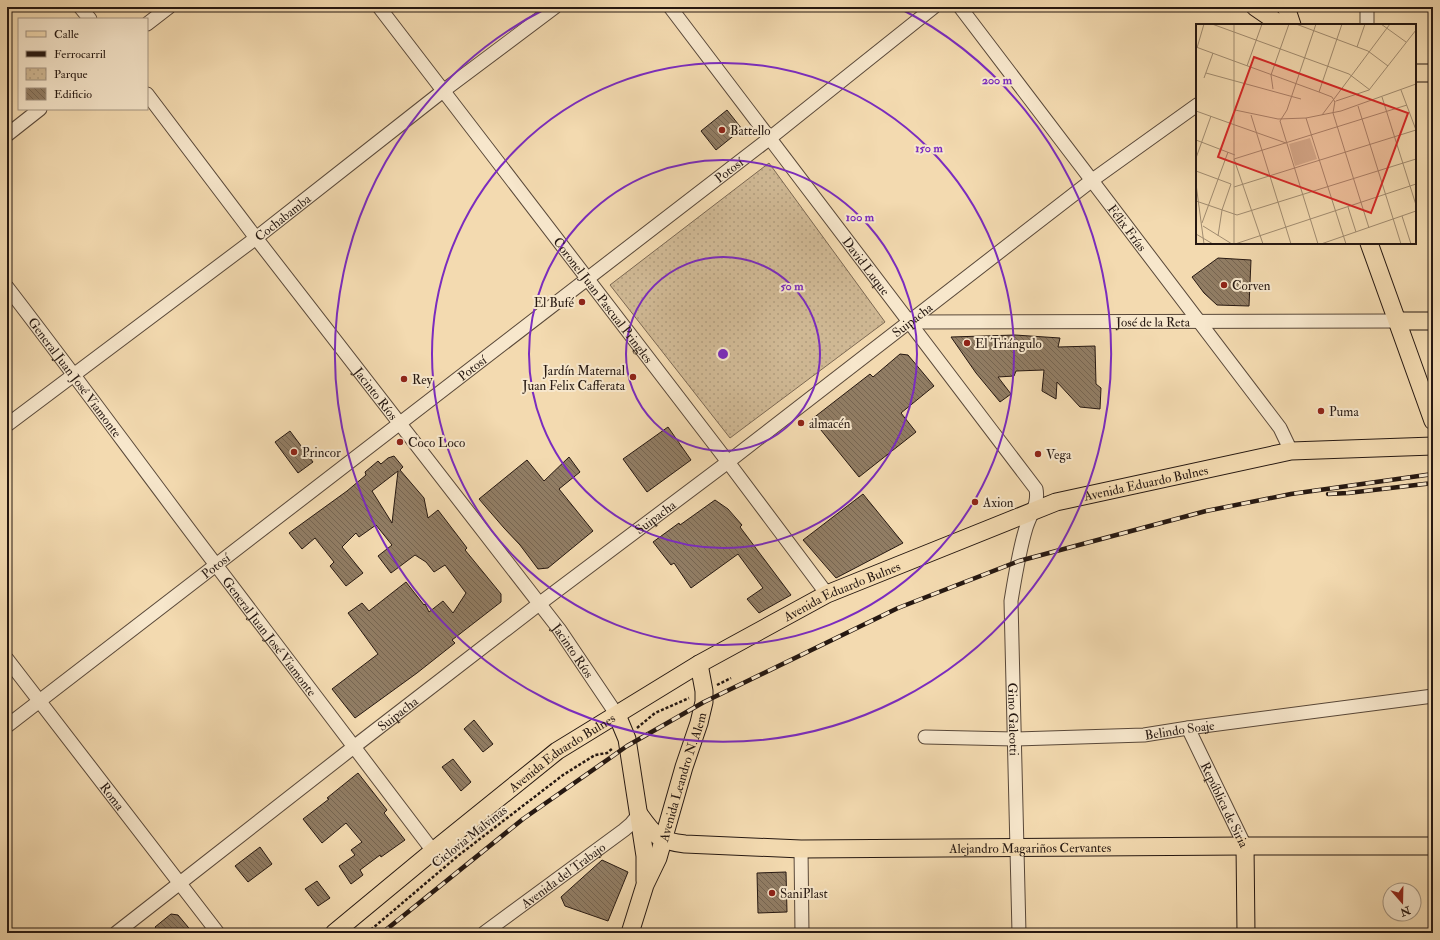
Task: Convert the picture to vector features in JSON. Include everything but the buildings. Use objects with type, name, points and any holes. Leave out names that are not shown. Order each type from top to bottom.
[{"type":"main road","points":[[1255,7],[1280,24]]},
{"type":"main road","points":[[1286,7],[1292,24]]},
{"type":"main road","points":[[1416,73],[1433,73]]},
{"type":"main road","points":[[1369,244],[1433,421]]},
{"type":"main road","points":[[1397,321],[1433,321]]},
{"type":"main road","name":"Avenida Eduardo Bulnes","points":[[334,933],[433,851],[557,752],[700,664],[827,594],[1056,502],[1291,451],[1433,446]]},
{"type":"main road","name":"Avenida Leandro N. Alem","points":[[630,933],[645,886],[658,858],[664,840],[684,768],[699,723],[704,702],[700,664]]},
{"type":"main road","name":"Avenida Leandro N. Alem","points":[[617,714],[626,737],[639,814],[645,856],[645,886]]},
{"type":"main road","points":[[639,814],[653,832],[664,840]]},
{"type":"main road","name":"Alejandro Magariños Cervantes","points":[[664,840],[685,844],[801,849],[1433,846]]},
{"type":"main road","name":"República de Siria","points":[[1245,846],[1246,933]]},
{"type":"street","points":[[80,7],[89,18]]},
{"type":"street","points":[[148,23],[169,7]]},
{"type":"street","name":"Coronel Juan Pascual Pringles","points":[[378,7],[728,462],[827,594]]},
{"type":"street","name":"Cochabamba","points":[[7,425],[256,238],[443,91],[555,7]]},
{"type":"street","name":"David Luque","points":[[670,7],[1036,489],[1037,497],[1034,510]]},
{"type":"street","name":"Potosí","points":[[7,726],[770,138],[934,7]]},
{"type":"street","name":"Félix Frías","points":[[960,7],[1280,428],[1291,451]]},
{"type":"street","points":[[1367,7],[1367,24]]},
{"type":"street","name":"Jacinto Ríos","points":[[148,95],[399,424],[559,629],[617,714]]},
{"type":"street","name":"Suipacha","points":[[116,933],[539,604],[728,462],[1091,181],[1196,106]]},
{"type":"street","points":[[7,136],[39,110]]},
{"type":"street","name":"General Juan José Viamonte","points":[[7,287],[433,851]]},
{"type":"street","name":"José de la Reta","points":[[908,322],[1397,321]]},
{"type":"street","name":"Gino Galeotti","points":[[1019,933],[1011,601],[1026,528],[1034,510]]},
{"type":"street","name":"Roma","points":[[7,659],[218,933]]},
{"type":"street","name":"Belindo Soaje","points":[[925,737],[1014,739],[1144,735],[1433,696]]},
{"type":"street","name":"República de Siria","points":[[1188,728],[1245,846]]},
{"type":"street","name":"Avenida del Trabajo","points":[[484,933],[624,830],[639,814]]},
{"type":"street","points":[[801,849],[802,933]]},
{"type":"path","name":"Ciclovia Malvinas","points":[[366,933],[459,855],[563,774],[595,755],[607,753],[663,708],[679,704],[731,678]]},
{"type":"green space","points":[[769,163],[885,322],[730,438],[610,285]]},
{"type":"railway","points":[[382,933],[523,819],[627,746],[704,702],[898,608],[1019,561],[1206,511],[1291,494],[1433,474]]},
{"type":"railway","points":[[1328,494],[1433,483]]},
{"type":"place","name":"Battello","points":[[722,130]]},
{"type":"place","name":"Corven","points":[[1224,285]]},
{"type":"place","name":"El Bufé","points":[[582,302]]},
{"type":"place","name":"El Triángulo","points":[[967,343]]},
{"type":"place","name":"Jardín Maternal Juan Felix Cafferata","points":[[633,377]]},
{"type":"place","name":"Rey","points":[[404,379]]},
{"type":"place","name":"Puma","points":[[1321,411]]},
{"type":"place","name":"almacén","points":[[801,423]]},
{"type":"place","name":"Coco Loco","points":[[400,442]]},
{"type":"place","name":"Princor","points":[[294,452]]},
{"type":"place","name":"Vega","points":[[1038,454]]},
{"type":"place","name":"Axion","points":[[975,502]]},
{"type":"place","name":"SaniPlast","points":[[772,893]]}]
